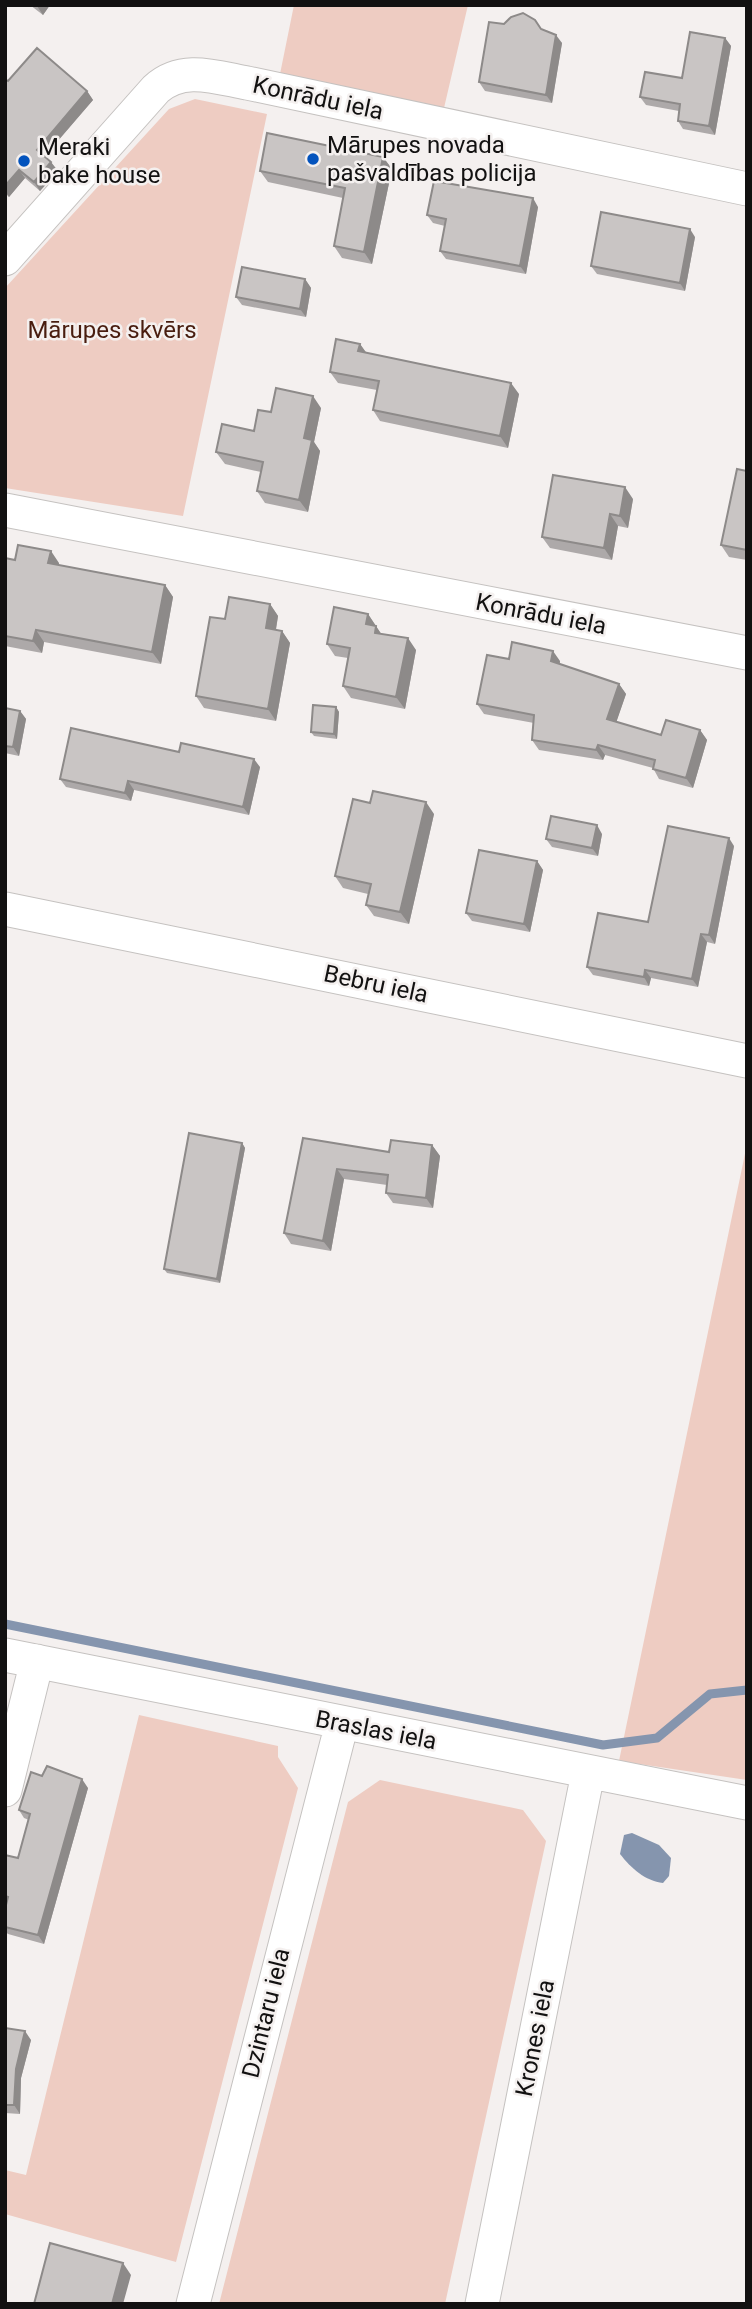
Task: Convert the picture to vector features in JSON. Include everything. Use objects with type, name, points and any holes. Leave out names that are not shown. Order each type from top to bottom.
[{"type":"street","name":"Konrādu iela","points":[[5,259],[156,89],[176,75],[209,76],[247,83],[747,189]]},
{"type":"street","name":"Konrādu iela","points":[[5,510],[747,653]]},
{"type":"street","name":"Bebru iela","points":[[5,909],[747,1061]]},
{"type":"street","name":"Braslas iela","points":[[21,1658],[747,1803]]},
{"type":"street","points":[[5,1790],[21,1658]]},
{"type":"street","name":"Dzintaru iela","points":[[193,2304],[342,1723]]},
{"type":"street","name":"Krones iela","points":[[482,2304],[588,1773]]},
{"type":"green space","points":[[294,5],[468,5],[444,108],[280,74]]},
{"type":"green space","name":"Mārupes skvērs","points":[[195,99],[267,114],[183,516],[5,488],[5,288],[169,109]]},
{"type":"green space","points":[[747,1144],[747,1780],[619,1761]]},
{"type":"green space","points":[[139,1715],[278,1746],[278,1757],[298,1788],[176,2262],[5,2214],[5,2170],[26,2175]]},
{"type":"green space","points":[[380,1780],[523,1810],[546,1841],[445,2304],[219,2304],[348,1802]]},
{"type":"water","points":[[632,1833],[659,1845],[671,1858],[669,1876],[663,1883],[650,1880],[639,1873],[620,1854],[624,1835]]},
{"type":"building","points":[[523,13],[535,20],[541,29],[556,35],[546,95],[479,82],[489,22],[504,24],[511,17]]},
{"type":"building","points":[[690,32],[725,38],[709,126],[678,121],[680,104],[640,97],[645,72],[682,78]]},
{"type":"building","points":[[37,48],[87,91],[37,150],[51,162],[34,182],[19,170],[5,186],[5,79],[8,81]]},
{"type":"building","points":[[267,133],[383,157],[364,252],[334,246],[345,188],[260,171]]},
{"type":"building","points":[[434,181],[533,198],[520,266],[440,251],[446,219],[427,215]]},
{"type":"building","points":[[601,212],[690,229],[680,283],[591,266]]},
{"type":"building","points":[[242,267],[305,279],[300,309],[236,297]]},
{"type":"building","points":[[336,339],[360,344],[358,351],[511,383],[500,436],[373,410],[379,381],[330,372]]},
{"type":"building","points":[[276,388],[313,396],[304,438],[312,440],[299,500],[257,491],[263,462],[216,452],[222,424],[254,431],[258,410],[271,412]]},
{"type":"building","points":[[737,469],[747,471],[747,550],[721,545]]},
{"type":"building","points":[[553,475],[625,487],[620,516],[610,514],[604,548],[542,537]]},
{"type":"building","points":[[18,545],[51,551],[48,563],[165,585],[152,652],[36,630],[33,641],[5,636],[5,558],[15,560]]},
{"type":"building","points":[[229,597],[270,604],[266,628],[282,631],[268,709],[196,696],[210,617],[225,619]]},
{"type":"building","points":[[334,607],[368,614],[366,624],[376,626],[375,633],[408,638],[396,697],[343,686],[350,648],[327,644]]},
{"type":"building","points":[[512,642],[553,651],[551,661],[619,684],[607,719],[661,735],[666,720],[700,730],[686,778],[653,769],[655,760],[598,745],[596,750],[532,740],[534,715],[477,704],[487,655],[509,659]]},
{"type":"building","points":[[313,705],[336,707],[334,734],[311,732]]},
{"type":"building","points":[[5,708],[20,711],[13,747],[5,746]]},
{"type":"building","points":[[71,728],[179,752],[181,743],[254,759],[243,807],[128,781],[125,793],[60,779]]},
{"type":"building","points":[[373,791],[426,802],[400,912],[366,905],[371,884],[335,876],[353,799],[370,803]]},
{"type":"building","points":[[551,816],[597,825],[592,848],[546,839]]},
{"type":"building","points":[[668,826],[729,838],[709,935],[701,934],[692,979],[645,970],[644,977],[587,967],[598,913],[648,922]]},
{"type":"building","points":[[479,850],[537,861],[524,924],[466,913]]},
{"type":"building","points":[[189,1133],[242,1143],[217,1279],[164,1269]]},
{"type":"building","points":[[303,1138],[389,1152],[391,1140],[432,1145],[426,1198],[386,1193],[388,1175],[337,1169],[323,1241],[284,1233]]},
{"type":"building","points":[[47,1766],[82,1779],[38,1935],[5,1927],[8,1897],[5,1896],[5,1855],[18,1858],[30,1814],[19,1810],[31,1772],[42,1776]]},
{"type":"building","points":[[5,2028],[25,2031],[16,2069],[14,2105],[5,2105]]},
{"type":"building","points":[[50,2243],[123,2263],[112,2304],[34,2304]]},
{"type":"waterway","points":[[5,1624],[603,1745],[657,1738],[710,1694],[747,1690]]},
{"type":"place","name":"Mārupes novada pašvaldības policija","points":[[313,159]]},
{"type":"place","name":"Meraki bake house","points":[[24,161]]}]
